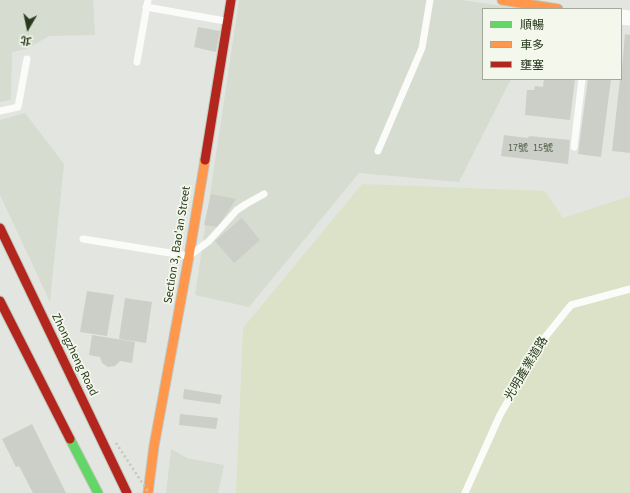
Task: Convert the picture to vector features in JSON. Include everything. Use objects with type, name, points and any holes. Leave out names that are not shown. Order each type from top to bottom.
[{"type":"street","name":"Section 3, Bao'an Street","points":[[149,493],[154,446],[189,256],[231,0]]},
{"type":"street","points":[[502,0],[552,8]]},
{"type":"street","name":"Zhongzheng Road","points":[[0,228],[127,493]]},
{"type":"street","points":[[0,301],[98,493]]},
{"type":"lane","points":[[378,151],[422,48],[430,0]]},
{"type":"lane","points":[[137,62],[147,4],[227,22]]},
{"type":"lane","points":[[0,111],[18,107],[27,59]]},
{"type":"lane","points":[[574,147],[582,80]]},
{"type":"lane","points":[[83,239],[189,256],[208,242],[237,210],[264,194]]},
{"type":"lane","name":"光明產業道路","points":[[465,493],[500,415],[542,340],[571,305],[630,289]]},
{"type":"path","points":[[116,443],[149,493]]},
{"type":"shaded area","points":[[0,0],[93,0],[95,35],[49,36],[27,49],[12,52],[11,100],[0,102]]},
{"type":"shaded area","points":[[239,0],[461,0],[516,8],[482,8],[482,80],[510,80],[459,182],[359,173],[249,307],[195,295]]},
{"type":"shaded area","points":[[25,113],[64,164],[50,302],[0,195],[0,120]]},
{"type":"shaded area","points":[[171,449],[187,458],[224,465],[218,493],[166,493]]},
{"type":"green space","points":[[362,184],[545,191],[563,218],[630,196],[630,493],[236,493],[243,328]]},
{"type":"building","points":[[198,27],[220,31],[216,52],[194,47]]},
{"type":"building","points":[[625,34],[630,35],[630,153],[612,151],[620,80],[622,80]]},
{"type":"building","points":[[544,80],[575,80],[570,120],[525,115],[527,90],[534,90],[535,86],[543,87]]},
{"type":"building","points":[[588,80],[611,80],[601,157],[578,154]]},
{"type":"building","points":[[504,135],[570,140],[568,164],[501,156]]},
{"type":"building","points":[[211,194],[236,199],[218,227],[204,225]]},
{"type":"building","points":[[242,218],[260,240],[234,263],[215,241]]},
{"type":"building","points":[[87,291],[114,295],[107,336],[80,332]]},
{"type":"building","points":[[125,298],[152,302],[146,343],[119,339]]},
{"type":"building","points":[[92,335],[135,342],[132,363],[120,361],[115,366],[108,367],[102,363],[100,357],[89,355]]},
{"type":"building","points":[[184,389],[222,395],[220,404],[183,399]]},
{"type":"building","points":[[180,414],[218,418],[216,429],[179,425]]},
{"type":"building","points":[[32,424],[66,493],[33,493],[19,466],[16,467],[2,439]]},
{"type":"traffic: fast","points":[[70,439],[98,493]]},
{"type":"traffic: slow","points":[[502,0],[552,8]]},
{"type":"traffic: slow","points":[[148,493],[154,446],[205,160]]},
{"type":"traffic: jam","points":[[205,160],[231,0]]},
{"type":"traffic: jam","points":[[0,228],[127,493]]},
{"type":"traffic: jam","points":[[0,301],[70,439]]}]
